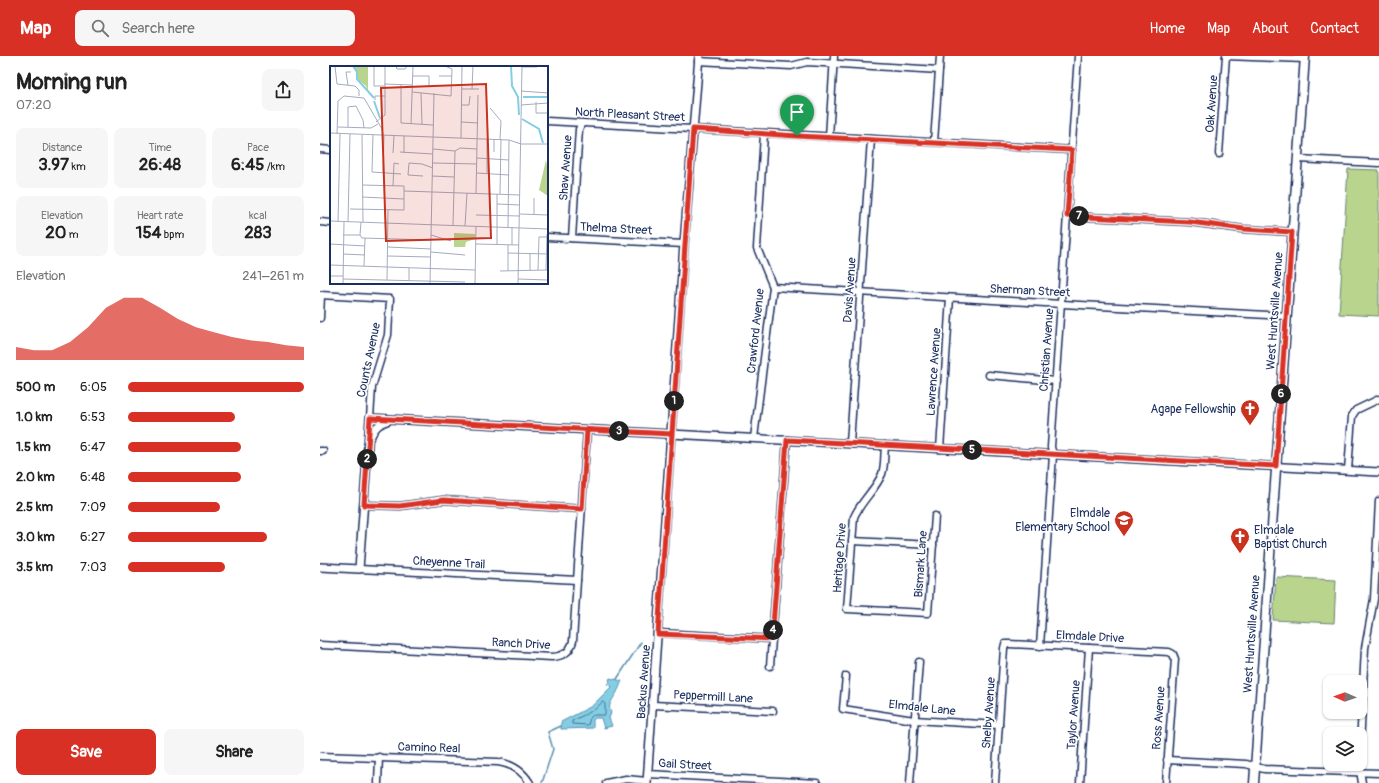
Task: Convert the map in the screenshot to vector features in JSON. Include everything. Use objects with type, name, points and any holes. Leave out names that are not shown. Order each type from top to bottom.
[{"type":"main road","name":"West Huntsville Avenue","points":[[1254,783],[1305,57]]},
{"type":"street","points":[[829,137],[834,56]]},
{"type":"street","points":[[934,142],[940,56]]},
{"type":"street","name":"Christian Avenue","points":[[1040,646],[1078,56]]},
{"type":"street","points":[[1226,56],[1305,57]]},
{"type":"street","name":"Oak Avenue","points":[[1219,154],[1226,56]]},
{"type":"street","points":[[699,59],[791,66],[807,62],[939,70]]},
{"type":"street","name":"Backus Avenue","points":[[647,780],[684,244],[699,59]]},
{"type":"street","name":"North Pleasant Street","points":[[548,122],[1072,150]]},
{"type":"street","name":"Shaw Avenue","points":[[572,238],[579,130],[582,123]]},
{"type":"street","name":"Crawford Avenue","points":[[754,438],[773,287],[757,248],[764,134]]},
{"type":"street","name":"Davis Avenue","points":[[850,443],[871,139]]},
{"type":"street","points":[[320,149],[330,150]]},
{"type":"street","points":[[1298,159],[1379,163]]},
{"type":"street","points":[[1067,216],[1190,222],[1244,229],[1292,232]]},
{"type":"street","name":"Thelma Street","points":[[548,237],[684,244]]},
{"type":"street","name":"Sherman Street","points":[[773,287],[1286,316]]},
{"type":"street","points":[[320,318],[321,295]]},
{"type":"street","name":"Counts Avenue","points":[[321,295],[390,299],[388,335],[372,387],[359,569]]},
{"type":"street","name":"Lawrence Avenue","points":[[940,449],[950,298]]},
{"type":"street","points":[[989,375],[1056,381]]},
{"type":"street","points":[[1348,470],[1352,416],[1356,410],[1379,399]]},
{"type":"street","points":[[370,418],[1379,472]]},
{"type":"street","points":[[368,444],[375,428],[383,422],[392,419]]},
{"type":"street","name":"Ranch Drive","points":[[320,645],[560,657],[567,653],[571,648],[573,641],[587,430]]},
{"type":"street","points":[[770,666],[787,440]]},
{"type":"street","name":"Heritage Drive","points":[[885,445],[884,466],[881,474],[858,506],[854,517],[847,609],[928,613]]},
{"type":"street","points":[[364,505],[400,506],[443,500],[582,509]]},
{"type":"street","points":[[1361,727],[1365,648],[1374,598],[1379,501]]},
{"type":"street","name":"Bismark Lane","points":[[928,613],[935,516]]},
{"type":"street","points":[[852,541],[933,545]]},
{"type":"street","name":"Cheyenne Trail","points":[[320,567],[577,580]]},
{"type":"street","points":[[658,634],[772,639]]},
{"type":"street","name":"Elmdale Drive","points":[[1005,644],[1169,652],[1173,654]]},
{"type":"street","name":"Shelby Avenue","points":[[995,783],[1005,644]]},
{"type":"street","name":"Taylor Avenue","points":[[1080,783],[1089,648]]},
{"type":"street","name":"Ross Avenue","points":[[1166,783],[1175,659],[1173,654]]},
{"type":"street","points":[[910,783],[919,662]]},
{"type":"street","name":"Elmdale Lane","points":[[846,676],[843,710],[914,720],[999,725]]},
{"type":"street","name":"Peppermill Lane","points":[[653,705],[773,712]]},
{"type":"street","name":"Camino Real","points":[[320,756],[507,763],[521,772],[530,783]]},
{"type":"street","points":[[378,783],[379,758]]},
{"type":"street","points":[[1167,760],[1246,764],[1264,769],[1379,773]]},
{"type":"street","points":[[1360,772],[1362,783]]},
{"type":"street","name":"Gail Street","points":[[606,783],[626,779],[817,783]]},
{"type":"green space","points":[[1348,169],[1379,170],[1379,316],[1339,314]]},
{"type":"green space","points":[[1276,577],[1336,580],[1334,623],[1273,620]]},
{"type":"water","points":[[610,678],[622,681],[610,704],[611,713],[609,718],[612,726],[604,728],[601,718],[595,718],[593,720],[593,728],[561,729],[561,722],[592,706],[612,686],[607,684],[610,681]]},
{"type":"waterway","points":[[617,679],[641,642]]},
{"type":"waterway","points":[[542,783],[553,749],[548,732],[561,726]]},
{"type":"place","name":"Agape Fellowship","points":[[1250,426]]},
{"type":"place","name":"Elmdale Elementary School","points":[[1124,537]]},
{"type":"place","name":"Elmdale Baptist Church","points":[[1240,554]]},
{"type":"route","points":[[797,136],[693,129],[672,434],[370,418],[364,505],[392,507],[443,500],[582,509],[587,430],[672,434],[658,634],[772,639],[787,440],[1276,466],[1292,232],[1244,229],[1207,223],[1067,216],[1072,150],[797,136]]}]
